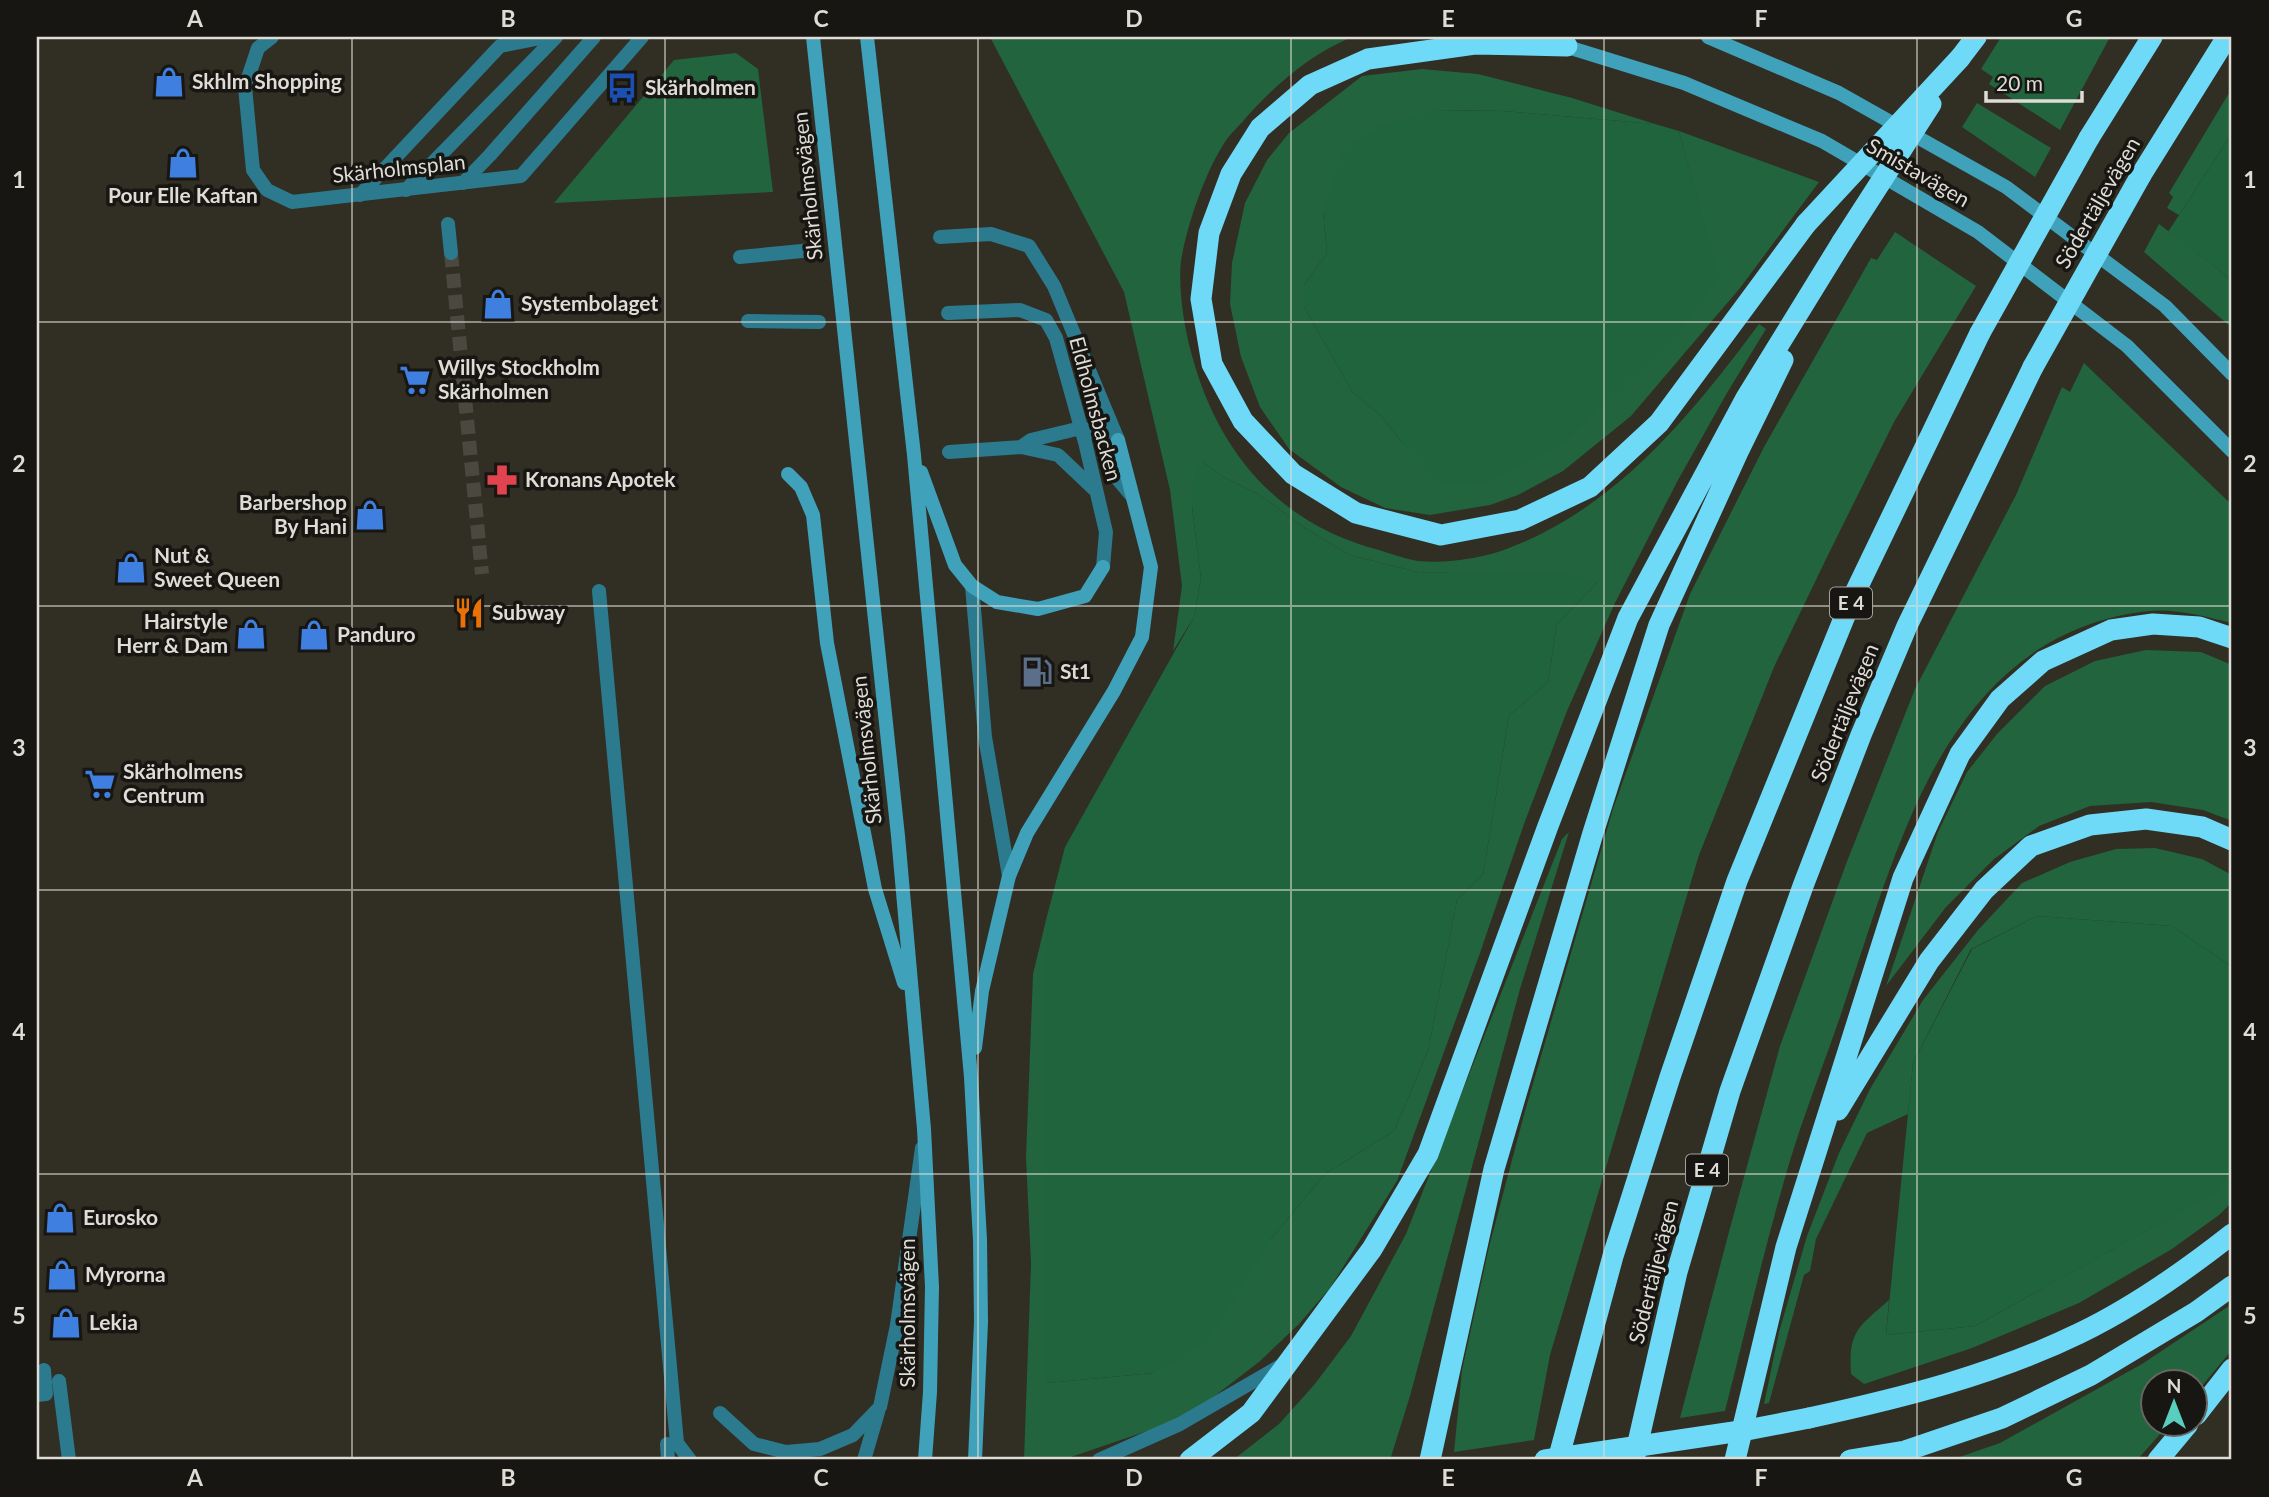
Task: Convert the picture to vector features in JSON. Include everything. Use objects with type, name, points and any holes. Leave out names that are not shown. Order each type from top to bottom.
[{"type":"highway","points":[[1190,1460],[1251,1413],[1293,1359],[1372,1250],[1428,1154],[1548,826],[1628,618],[1746,398],[1842,242],[1976,37]]},
{"type":"highway","name":"Södertäljevägen","points":[[1558,1460],[1612,1256],[1737,881],[1852,601],[1980,333],[2089,138],[2152,37]]},
{"type":"highway","name":"Södertäljevägen","points":[[1634,1460],[1677,1272],[1730,1091],[1860,735],[1907,626],[2033,368],[2141,175],[2227,37]]},
{"type":"highway","points":[[1567,46],[1475,44],[1368,59],[1310,85],[1260,128],[1231,174],[1209,233],[1201,299],[1212,364],[1243,421],[1293,474],[1356,513],[1441,535],[1520,520],[1590,486],[1659,423],[1806,224],[1960,58]]},
{"type":"highway","points":[[1430,1460],[1494,1169],[1593,833],[1659,625],[1738,452],[1842,242]]},
{"type":"highway","points":[[1735,1460],[1786,1247],[1903,878],[1960,754],[2000,699],[2043,661],[2111,630],[2153,624],[2199,626],[2232,638]]},
{"type":"highway","points":[[1821,1139],[1928,961],[1984,890],[2031,846],[2090,825],[2146,819],[2202,827],[2232,840]]},
{"type":"highway","points":[[1545,1460],[1747,1430],[1809,1418],[1897,1399],[1987,1372],[2080,1333],[2183,1273],[2232,1234]]},
{"type":"highway","points":[[1850,1460],[1905,1451],[2002,1418],[2091,1376],[2196,1312],[2232,1286]]},
{"type":"highway","points":[[2210,1397],[2232,1369]]},
{"type":"highway","points":[[2158,1460],[2176,1438]]},
{"type":"main road","name":"Skärholmsvägen","points":[[813,37],[896,823],[924,1129],[932,1287],[930,1392],[925,1460]]},
{"type":"main road","points":[[867,37],[914,454],[971,1077],[980,1240],[981,1322],[975,1460]]},
{"type":"main road","name":"Smistavägen","points":[[1522,37],[1567,46],[1684,83],[1822,141],[1978,232],[2127,346],[2232,451]]},
{"type":"main road","name":"Smistavägen","points":[[1708,37],[1839,93],[2006,187],[2165,306],[2232,374]]},
{"type":"main road","points":[[971,1077],[982,991],[1009,876],[1027,833],[1114,691],[1142,637],[1151,567],[1118,440]]},
{"type":"main road","points":[[914,454],[955,565],[972,586],[997,602],[1038,610],[1085,596],[1103,567]]},
{"type":"main road","points":[[788,474],[801,486],[813,515],[827,643],[875,889],[913,1011]]},
{"type":"street","name":"Skärholmsplan","points":[[272,37],[258,48],[245,87],[253,170],[267,190],[292,202],[520,176],[642,37]]},
{"type":"street","points":[[360,195],[500,46],[546,37]]},
{"type":"street","points":[[406,190],[556,37]]},
{"type":"street","points":[[463,183],[594,37]]},
{"type":"street","points":[[448,224],[451,253]]},
{"type":"street","name":"Eldholmsbacken","points":[[940,237],[990,234],[1029,246],[1054,286],[1118,440]]},
{"type":"street","points":[[740,257],[812,250]]},
{"type":"street","name":"Eldholmsbacken","points":[[948,313],[1020,310],[1046,320],[1056,338],[1097,492],[1106,532],[1103,567]]},
{"type":"street","points":[[748,321],[819,322]]},
{"type":"street","points":[[1021,447],[1031,440],[1081,428],[1098,433],[1115,476],[1132,496]]},
{"type":"street","points":[[949,452],[1021,447],[1058,455],[1097,492]]},
{"type":"street","points":[[972,586],[985,737],[1009,876]]},
{"type":"street","points":[[599,591],[672,1444],[668,1460]]},
{"type":"street","points":[[864,1460],[880,1407],[897,1325],[924,1129]]},
{"type":"street","points":[[1099,1460],[1180,1424],[1293,1359]]},
{"type":"street","points":[[37,1395],[46,1394],[44,1370]]},
{"type":"street","points":[[59,1381],[69,1460]]},
{"type":"street","points":[[720,1413],[754,1444],[786,1452],[820,1449],[853,1435],[880,1407]]},
{"type":"street","points":[[672,1444],[690,1460]]},
{"type":"green space","points":[[1352,37],[1321,53],[1294,72],[1256,107],[1227,139],[1211,168],[1192,215],[1180,271],[1186,331],[1202,388],[1235,451],[1257,478],[1282,502],[1311,522],[1343,538],[1408,559],[1441,562],[1499,552],[1548,530],[1618,483],[1679,424],[1759,324],[1766,329],[1678,480],[1614,605],[1567,711],[1524,824],[1397,1181],[1330,1288],[1299,1324],[1259,1362],[1203,1405],[1159,1427],[1068,1458],[1024,1460],[1031,1264],[1026,1158],[1033,974],[1046,920],[1046,1383],[1154,1373],[1325,1174],[1394,1131],[1428,1051],[1457,900],[1483,875],[1509,716],[1548,682],[1557,624],[1597,583],[1517,575],[1418,572],[1350,555],[1305,528],[1260,495],[1222,476],[1202,461],[1192,507],[1201,578],[1194,617],[1173,651],[1182,586],[1170,490],[1124,292],[991,39]]},
{"type":"green space","points":[[2001,37],[2110,37],[2060,130],[1989,84],[1993,77],[1981,69]]},
{"type":"green space","points":[[736,53],[758,69],[773,192],[554,203],[674,60]]},
{"type":"green space","points":[[1422,69],[1478,74],[1572,98],[1655,124],[1504,111],[1435,110],[1323,212],[1327,253],[1304,285],[1304,307],[1353,393],[1381,416],[1403,444],[1718,277],[1679,131],[1819,182],[1740,288],[1631,416],[1563,471],[1518,495],[1490,505],[1430,515],[1385,508],[1341,487],[1289,449],[1260,407],[1241,357],[1230,304],[1232,263],[1245,203],[1267,160],[1289,133],[1362,76]]},
{"type":"green space","points":[[2232,88],[2232,133],[2179,215],[2167,208],[2173,197],[2169,193]]},
{"type":"green space","points":[[1977,103],[2051,148],[2035,177],[1962,127]]},
{"type":"green space","points":[[1435,110],[1504,111],[1655,124],[1679,131],[1719,277],[1671,341],[1562,445],[1487,482],[1441,483],[1403,444],[1381,416],[1353,393],[1304,307],[1304,285],[1327,253],[1323,212],[1343,150],[1379,127]]},
{"type":"green space","points":[[2232,133],[2232,282],[2168,232]]},
{"type":"green space","points":[[2159,224],[2232,282],[2232,328],[2144,252]]},
{"type":"green space","points":[[1895,232],[1976,286],[1894,422],[1828,555],[1774,667],[1699,855],[1550,1355],[1534,1440],[1454,1452],[1462,1370],[1489,1247],[1525,1111],[1613,809],[1690,594],[1764,447],[1871,258],[1877,260]]},
{"type":"green space","points":[[2084,363],[2232,505],[2232,623],[2158,610],[2116,617],[2085,626],[2031,655],[2007,674],[1964,721],[1929,778],[1914,810],[1875,913],[1789,1164],[1725,1411],[1680,1418],[1780,1046],[1846,864],[1915,689],[2016,495],[2062,387],[2070,392]]},
{"type":"green space","points":[[1202,461],[1222,476],[1260,495],[1305,528],[1350,555],[1418,572],[1574,575],[1597,583],[1557,624],[1548,682],[1509,716],[1483,875],[1457,900],[1428,1051],[1394,1131],[1325,1174],[1271,1239],[1207,1341],[1154,1373],[1046,1383],[1046,920],[1065,847],[1194,617],[1201,578],[1192,507],[1195,467]]},
{"type":"green space","points":[[2146,650],[2201,652],[2232,665],[2232,821],[2203,810],[2151,802],[2090,806],[2039,826],[1994,859],[1946,907],[1886,986],[1938,832],[1967,772],[1997,734],[2045,686],[2095,661]]},
{"type":"green space","points":[[1569,832],[1520,989],[1410,1396],[1390,1460],[1233,1460],[1279,1424],[1314,1385],[1351,1336],[1406,1234],[1562,839]]},
{"type":"green space","points":[[2155,848],[2202,859],[2232,875],[2232,967],[2172,926],[2037,916],[1971,949],[1913,1063],[1908,1114],[1867,1133],[1816,1239],[1810,1271],[1804,1275],[1769,1403],[1764,1404],[1779,1332],[1807,1236],[1839,1153],[1870,1089],[1923,1000],[1978,930],[2022,883],[2070,862],[2116,849]]},
{"type":"green space","points":[[2037,916],[2172,926],[2232,967],[2232,1168],[2215,1193],[1975,1326],[1886,1335],[1913,1063],[1972,949]]},
{"type":"green space","points":[[2232,1168],[2232,1202],[2219,1215],[2172,1249],[2079,1303],[1972,1348],[1864,1384],[1851,1374],[1851,1348],[1854,1338],[1863,1324],[1889,1300],[1886,1335],[1975,1326],[2214,1193]]},
{"type":"green space","points":[[2232,1304],[2232,1350],[2210,1376],[2210,1368],[2140,1368],[2140,1438],[2157,1438],[2137,1460],[1951,1460],[2000,1443],[2142,1364]]},
{"type":"tunnel","points":[[451,253],[482,574]]},
{"type":"place","name":"Skhlm Shopping","points":[[169,82]]},
{"type":"place","name":"Skärholmen","points":[[622,88]]},
{"type":"place","name":"Pour Elle Kaftan","points":[[183,163]]},
{"type":"place","name":"Systembolaget","points":[[498,304]]},
{"type":"place","name":"Willys Stockholm Skärholmen","points":[[415,380]]},
{"type":"place","name":"Kronans Apotek","points":[[502,480]]},
{"type":"place","name":"Barbershop By Hani","points":[[370,515]]},
{"type":"place","name":"Nut & Sweet Queen","points":[[131,568]]},
{"type":"place","name":"Subway","points":[[469,613]]},
{"type":"place","name":"Hairstyle Herr & Dam","points":[[251,634]]},
{"type":"place","name":"Panduro","points":[[314,635]]},
{"type":"place","name":"St1","points":[[1037,672]]},
{"type":"place","name":"Skärholmens Centrum","points":[[100,784]]},
{"type":"place","name":"Eurosko","points":[[60,1218]]},
{"type":"place","name":"Myrorna","points":[[62,1275]]},
{"type":"place","name":"Lekia","points":[[66,1323]]}]
